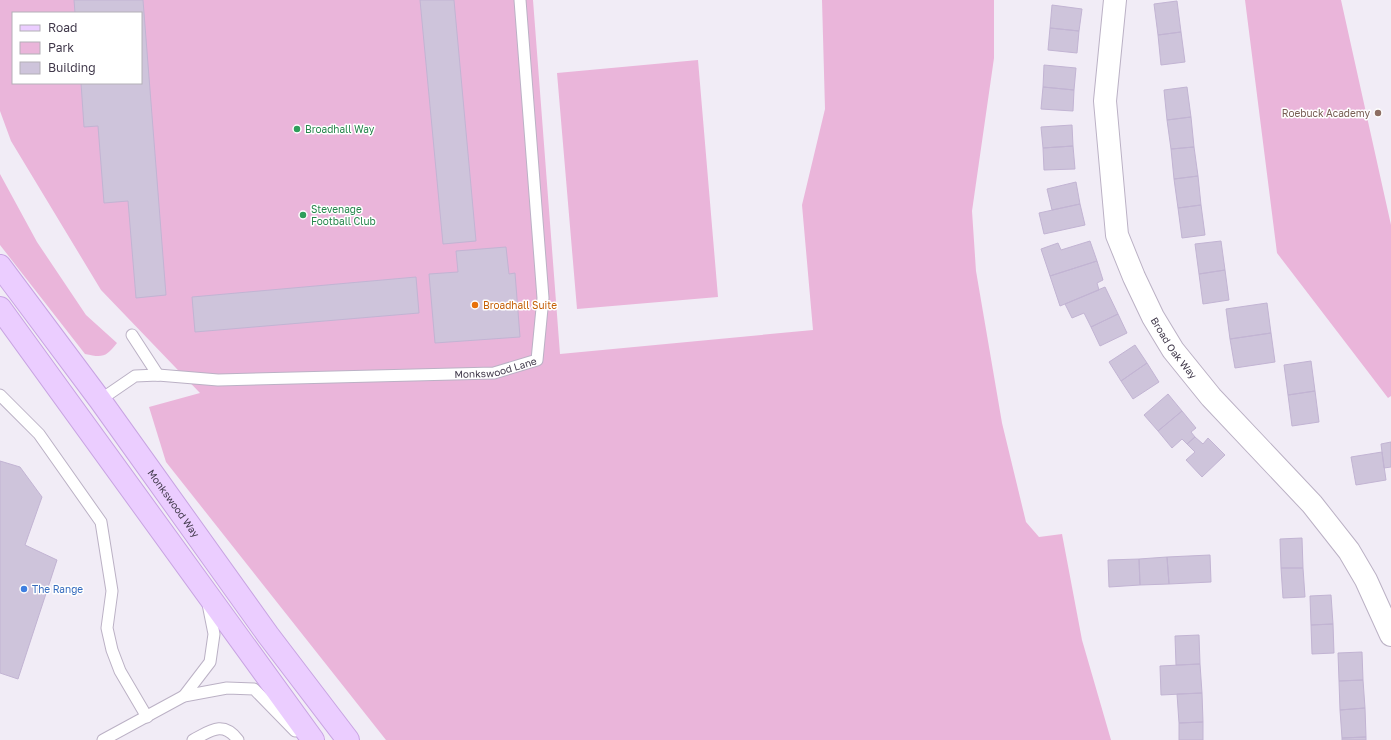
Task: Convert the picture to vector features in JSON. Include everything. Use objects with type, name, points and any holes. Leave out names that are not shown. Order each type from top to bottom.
[{"type":"main road","name":"Monkswood Way","points":[[0,266],[100,400],[268,635],[348,740]]},
{"type":"main road","points":[[0,308],[313,740]]},
{"type":"street","name":"Broad Oak Way","points":[[1115,0],[1105,101],[1117,235],[1134,277],[1153,317],[1173,350],[1211,398],[1312,504],[1349,551],[1366,580],[1391,634]]},
{"type":"lane","name":"Monkswood Lane","points":[[100,400],[135,376],[158,375],[218,380],[494,373],[537,360],[543,298],[520,0]]},
{"type":"lane","points":[[132,335],[158,375]]},
{"type":"lane","points":[[0,395],[39,434],[100,522],[112,591],[107,628],[112,650],[120,671],[147,717]]},
{"type":"lane","points":[[184,696],[210,662],[214,634],[206,593]]},
{"type":"lane","points":[[103,740],[184,696],[227,688],[254,689],[304,740]]},
{"type":"lane","points":[[193,740],[219,728],[230,732],[238,740]]},
{"type":"green space","points":[[0,0],[533,0],[560,354],[813,330],[802,205],[825,109],[822,0],[994,0],[994,58],[972,211],[976,271],[1002,423],[1026,522],[1039,537],[1062,534],[1082,640],[1111,740],[386,740],[166,462],[149,407],[200,393],[101,290],[11,141],[0,111]]},
{"type":"green space","points":[[1245,0],[1341,0],[1391,225],[1391,396],[1388,398],[1277,253]]},
{"type":"green space","points":[[698,60],[718,297],[577,309],[557,73]]},
{"type":"green space","points":[[0,174],[37,242],[86,315],[117,343],[107,354],[96,356],[85,354],[0,245]]},
{"type":"building","points":[[74,0],[143,0],[166,295],[136,298],[128,201],[104,203],[98,126],[84,127],[81,84],[142,84],[142,12],[75,12]]},
{"type":"building","points":[[420,0],[454,0],[476,241],[443,244]]},
{"type":"building","points":[[1177,1],[1181,32],[1158,35],[1154,4]]},
{"type":"building","points":[[1052,5],[1082,9],[1079,31],[1050,28]]},
{"type":"building","points":[[1050,28],[1079,31],[1077,53],[1048,50]]},
{"type":"building","points":[[1181,32],[1185,62],[1161,65],[1158,35]]},
{"type":"building","points":[[1044,65],[1076,68],[1074,90],[1043,87]]},
{"type":"building","points":[[1043,87],[1074,90],[1073,111],[1041,109]]},
{"type":"building","points":[[1187,87],[1191,117],[1167,120],[1164,90]]},
{"type":"building","points":[[1191,117],[1194,147],[1171,149],[1167,120]]},
{"type":"building","points":[[1072,125],[1073,146],[1043,148],[1041,127]]},
{"type":"building","points":[[1073,146],[1075,169],[1044,170],[1043,148]]},
{"type":"building","points":[[1194,147],[1198,176],[1174,179],[1171,149]]},
{"type":"building","points":[[1198,176],[1201,205],[1178,208],[1174,179]]},
{"type":"building","points":[[1076,182],[1080,204],[1052,210],[1047,189]]},
{"type":"building","points":[[1080,204],[1085,225],[1044,234],[1039,213]]},
{"type":"building","points":[[1201,205],[1205,235],[1182,238],[1178,208]]},
{"type":"building","points":[[1090,241],[1097,261],[1050,276],[1041,249],[1058,243],[1061,250]]},
{"type":"building","points":[[1221,241],[1225,270],[1199,274],[1195,244]]},
{"type":"building","name":"Broadhall Suite","points":[[506,247],[509,274],[515,273],[520,337],[435,343],[429,274],[458,272],[456,251]]},
{"type":"building","points":[[1097,261],[1103,280],[1097,283],[1099,290],[1060,306],[1050,276]]},
{"type":"building","points":[[1225,270],[1229,300],[1203,304],[1199,274]]},
{"type":"building","points":[[416,277],[419,313],[195,332],[192,297]]},
{"type":"building","points":[[1105,287],[1118,314],[1091,327],[1084,313],[1072,318],[1065,304]]},
{"type":"building","points":[[1267,303],[1271,333],[1230,339],[1226,309]]},
{"type":"building","points":[[1118,314],[1127,333],[1100,346],[1091,327]]},
{"type":"building","points":[[1271,333],[1275,362],[1235,368],[1230,339]]},
{"type":"building","points":[[1135,345],[1147,363],[1121,381],[1109,362]]},
{"type":"building","points":[[1311,361],[1315,391],[1288,395],[1284,365]]},
{"type":"building","points":[[1147,363],[1159,382],[1133,399],[1121,381]]},
{"type":"building","points":[[1315,391],[1319,422],[1292,426],[1288,395]]},
{"type":"building","points":[[1168,394],[1182,411],[1158,431],[1144,415]]},
{"type":"building","points":[[1182,411],[1196,428],[1191,432],[1195,437],[1187,444],[1182,439],[1172,448],[1158,431]]},
{"type":"building","points":[[1195,437],[1203,444],[1208,438],[1225,455],[1202,477],[1186,460],[1195,452],[1187,444]]},
{"type":"building","points":[[1391,442],[1391,467],[1384,468],[1381,444]]},
{"type":"building","points":[[1382,452],[1386,480],[1356,485],[1351,457]]},
{"type":"building","name":"The Range","points":[[0,461],[20,467],[42,497],[25,545],[57,560],[18,679],[0,673]]},
{"type":"building","points":[[1302,538],[1303,568],[1281,568],[1280,539]]},
{"type":"building","points":[[1210,555],[1211,582],[1169,584],[1167,557]]},
{"type":"building","points":[[1167,557],[1169,584],[1140,585],[1139,559]]},
{"type":"building","points":[[1139,559],[1140,585],[1109,587],[1108,560]]},
{"type":"building","points":[[1281,568],[1303,568],[1305,597],[1283,598]]},
{"type":"building","points":[[1331,595],[1333,624],[1311,625],[1310,596]]},
{"type":"building","points":[[1333,624],[1334,653],[1312,654],[1311,625]]},
{"type":"building","points":[[1199,635],[1200,664],[1176,665],[1175,636]]},
{"type":"building","points":[[1362,652],[1363,680],[1339,681],[1338,653]]},
{"type":"building","points":[[1200,664],[1202,693],[1161,695],[1160,666]]},
{"type":"building","points":[[1363,680],[1365,708],[1340,710],[1339,681]]},
{"type":"building","points":[[1202,693],[1203,722],[1179,723],[1177,694]]},
{"type":"building","points":[[1365,708],[1366,737],[1342,738],[1340,710]]},
{"type":"building","points":[[1203,722],[1203,740],[1179,740],[1179,723]]},
{"type":"building","points":[[1366,737],[1366,740],[1342,740],[1342,738]]},
{"type":"place","name":"Roebuck Academy","points":[[1378,113]]},
{"type":"place","name":"Broadhall Way","points":[[297,129]]},
{"type":"place","name":"Stevenage Football Club","points":[[303,215]]},
{"type":"place","name":"Broadhall Suite","points":[[475,305]]},
{"type":"place","name":"The Range","points":[[24,589]]}]
